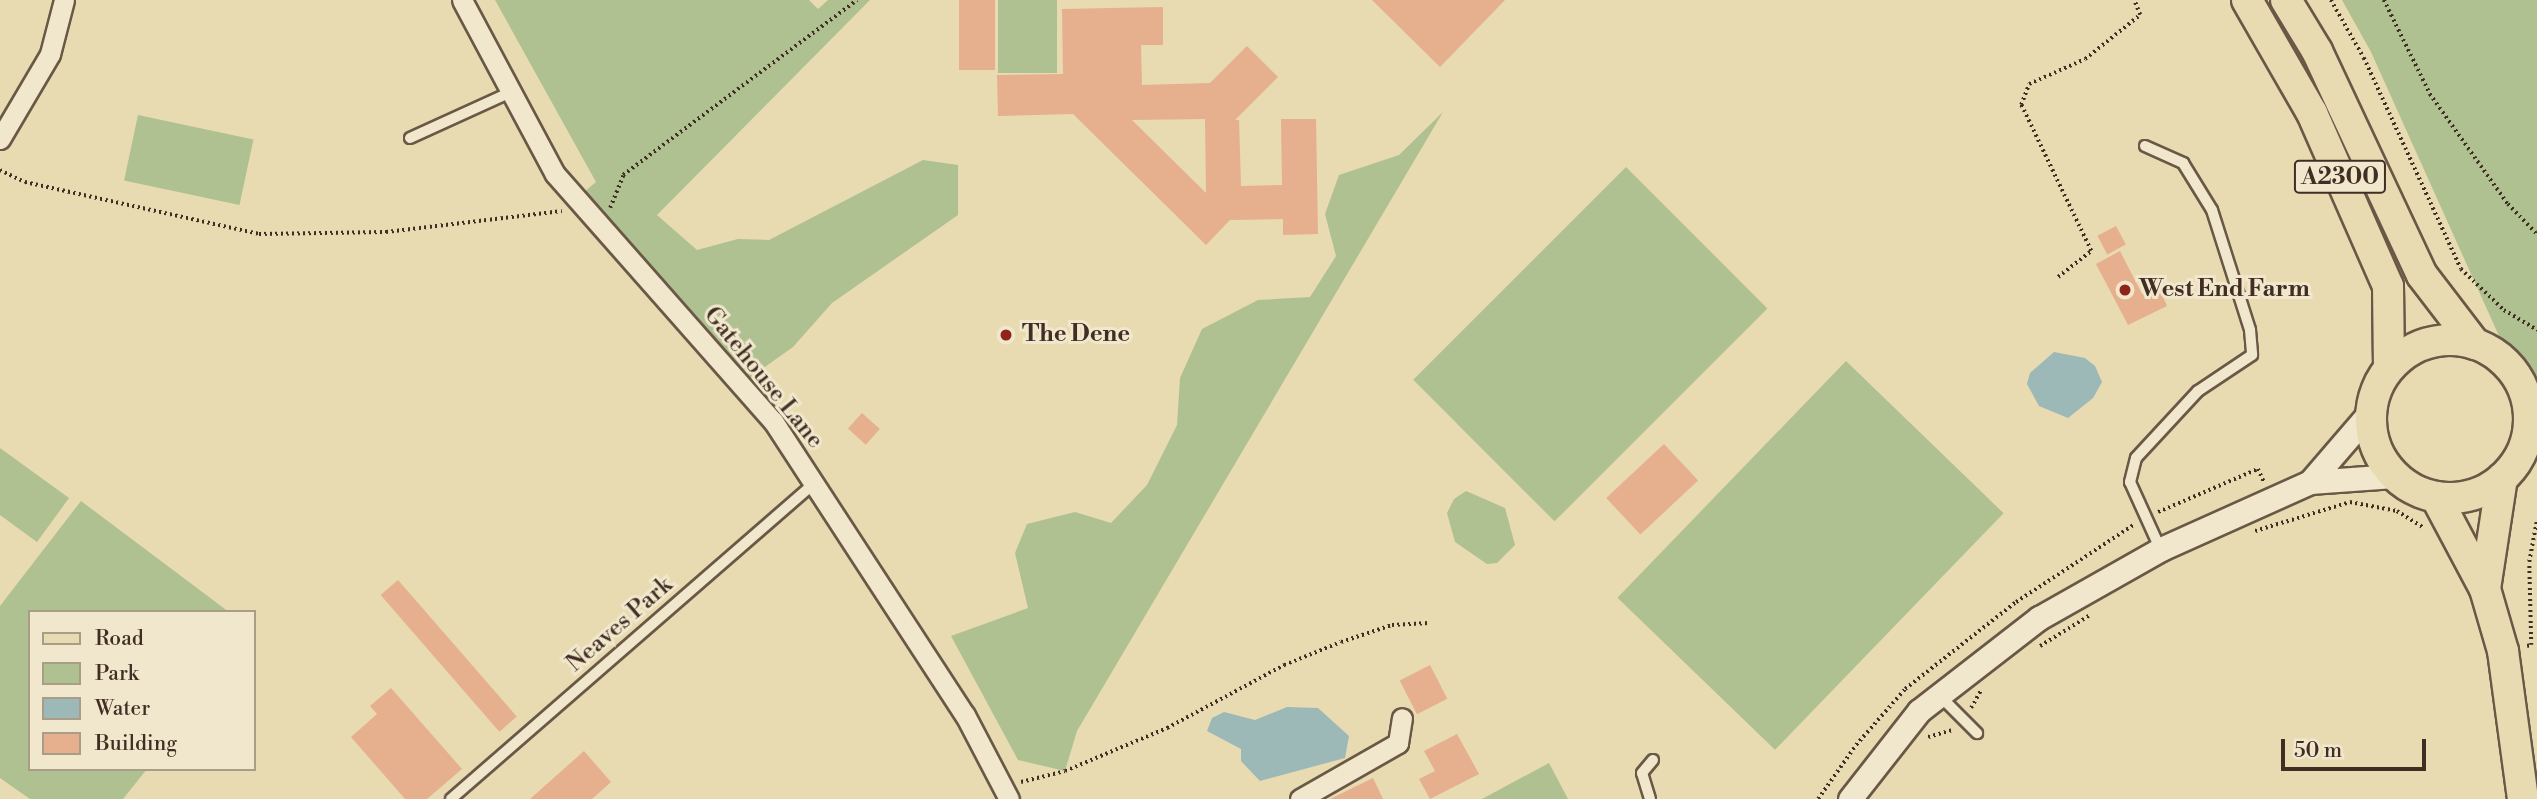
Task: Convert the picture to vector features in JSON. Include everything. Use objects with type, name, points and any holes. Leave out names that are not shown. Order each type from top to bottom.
[{"type":"main road","name":"A2300","points":[[2247,0],[2312,113],[2388,286],[2389,368]]},
{"type":"main road","name":"A2300","points":[[2286,0],[2317,51],[2422,275],[2475,344]]},
{"type":"main road","points":[[2485,589],[2502,478],[2527,438],[2524,392],[2496,355],[2475,344],[2428,342],[2406,352],[2389,368],[2371,411],[2372,435],[2394,476],[2414,489],[2436,497],[2460,498],[2483,491],[2502,478]]},
{"type":"main road","points":[[2436,497],[2485,589],[2503,651],[2522,799]]},
{"type":"street","points":[[0,139],[50,54],[64,0]]},
{"type":"street","name":"Gatehouse Lane","points":[[462,0],[555,174],[773,421],[816,483],[1007,792]]},
{"type":"street","points":[[2310,482],[2371,411]]},
{"type":"street","points":[[1850,799],[1919,711],[2039,618],[2161,549],[2310,482],[2394,476]]},
{"type":"street","points":[[1300,799],[1398,743],[1402,718]]},
{"type":"lane","points":[[410,138],[511,92]]},
{"type":"lane","points":[[2145,146],[2183,163],[2212,210],[2250,330],[2252,355],[2198,391],[2136,458],[2130,482],[2161,549]]},
{"type":"lane","name":"Neaves Park","points":[[451,799],[816,483]]},
{"type":"lane","points":[[1939,694],[1977,733]]},
{"type":"lane","points":[[1650,799],[1642,773],[1653,760]]},
{"type":"path","points":[[602,226],[623,175],[857,0]]},
{"type":"path","points":[[2058,277],[2091,251],[2021,105],[2029,84],[2085,59],[2140,15],[2134,0]]},
{"type":"path","points":[[2331,0],[2364,58],[2460,269],[2504,310],[2537,330]]},
{"type":"path","points":[[2384,0],[2430,94],[2508,204],[2537,234]]},
{"type":"path","points":[[0,170],[25,182],[259,234],[386,232],[587,210]]},
{"type":"path","points":[[2249,534],[2350,502],[2397,511],[2428,530]]},
{"type":"path","points":[[2531,645],[2528,573],[2537,519]]},
{"type":"path","points":[[2029,654],[2096,612]]},
{"type":"path","points":[[1007,792],[1167,728],[1284,665],[1341,642],[1392,625],[1429,623]]},
{"type":"path","points":[[1922,743],[1931,734],[1950,732],[1964,719],[1981,689],[1991,682]]},
{"type":"green space","points":[[495,0],[809,0],[818,9],[828,0],[870,0],[657,215],[697,250],[738,239],[769,240],[923,160],[958,165],[958,215],[832,303],[793,347],[741,384],[577,198],[596,182]]},
{"type":"green space","points":[[998,0],[1057,0],[1057,73],[998,73]]},
{"type":"green space","points":[[2342,0],[2537,0],[2537,439],[2508,356],[2371,52]]},
{"type":"green space","points":[[1443,112],[1077,731],[1065,771],[1018,760],[951,636],[1028,608],[1015,553],[1027,524],[1075,512],[1111,523],[1147,485],[1177,425],[1180,378],[1202,329],[1258,300],[1310,297],[1336,256],[1325,214],[1339,175],[1399,155]]},
{"type":"green space","points":[[138,115],[253,140],[239,205],[124,181]]},
{"type":"green space","points":[[1626,167],[1767,308],[1555,521],[1413,380]]},
{"type":"green space","points":[[1846,361],[2004,513],[1775,750],[1617,598]]},
{"type":"green space","points":[[0,448],[69,498],[37,542],[0,515]]},
{"type":"green space","points":[[1466,491],[1505,508],[1515,545],[1497,563],[1487,564],[1455,542],[1447,513],[1454,499]]},
{"type":"green space","points":[[81,501],[226,610],[28,610],[28,771],[145,771],[123,799],[30,799],[0,778],[0,606]]},
{"type":"green space","points":[[1549,763],[1568,799],[1482,799]]},
{"type":"water","points":[[2054,352],[2085,358],[2095,366],[2102,382],[2093,398],[2068,418],[2039,406],[2027,384],[2030,373]]},
{"type":"water","points":[[1287,707],[1318,708],[1349,736],[1345,758],[1260,781],[1241,761],[1241,749],[1207,731],[1212,718],[1224,712],[1255,720]]},
{"type":"building","points":[[959,0],[995,0],[995,70],[959,70]]},
{"type":"building","points":[[1372,0],[1505,0],[1440,67]]},
{"type":"building","points":[[1163,7],[1163,45],[1141,45],[1142,85],[1210,83],[1247,46],[1278,77],[1235,120],[1239,120],[1241,186],[1282,185],[1281,119],[1316,119],[1318,234],[1283,235],[1283,219],[1230,220],[1206,245],[1073,114],[998,116],[997,75],[1063,74],[1062,9]],"holes":[[[1205,119],[1206,193],[1132,120]]]},
{"type":"building","points":[[2116,226],[2126,245],[2107,254],[2097,236]]},
{"type":"building","name":"West End Farm","points":[[2120,251],[2142,294],[2158,286],[2167,306],[2128,325],[2096,264]]},
{"type":"building","points":[[862,413],[880,429],[866,445],[848,429]]},
{"type":"building","points":[[1664,444],[1698,481],[1640,534],[1606,498]]},
{"type":"building","points":[[398,580],[517,717],[499,732],[381,595]]},
{"type":"building","points":[[1430,665],[1447,699],[1417,714],[1400,680]]},
{"type":"building","points":[[391,688],[462,769],[427,799],[405,799],[351,737],[377,714],[370,706]]},
{"type":"building","points":[[1457,734],[1479,774],[1430,799],[1419,779],[1435,771],[1424,751]]},
{"type":"building","points":[[584,751],[611,782],[592,799],[530,799]]},
{"type":"building","points":[[1373,778],[1383,799],[1330,799]]},
{"type":"place","name":"West End Farm","points":[[2125,290]]},
{"type":"place","name":"The Dene","points":[[1006,335]]}]
